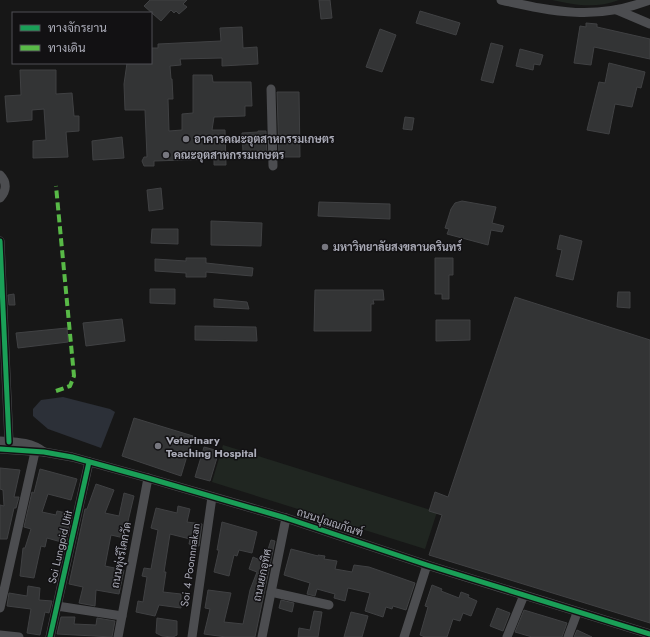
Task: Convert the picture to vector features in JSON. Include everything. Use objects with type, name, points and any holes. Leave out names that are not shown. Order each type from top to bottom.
[{"type":"street","points":[[501,0],[547,10],[587,14],[617,10],[650,0]]},
{"type":"street","points":[[617,10],[650,24]]},
{"type":"street","points":[[271,89],[274,166]]},
{"type":"street","points":[[0,174],[5,183],[4,194],[0,198]]},
{"type":"street","points":[[0,241],[5,442]]},
{"type":"street","name":"ถนนปุณณกัณฑ์","points":[[5,442],[27,443],[36,446],[39,452]]},
{"type":"street","name":"ถนนปุณณกัณฑ์","points":[[0,450],[39,452],[89,462],[148,478],[286,518],[427,565],[650,634]]},
{"type":"street","points":[[0,608],[39,452]]},
{"type":"street","name":"Soi Lungpid Utit","points":[[50,637],[89,462]]},
{"type":"street","name":"ถนนทุ่งรีโคกวัด","points":[[118,637],[148,478]]},
{"type":"street","name":"Soi 4 Poonnnakan","points":[[192,637],[212,497]]},
{"type":"street","name":"ถนนยกอุทิศ","points":[[262,637],[286,518]]},
{"type":"street","points":[[404,637],[427,565]]},
{"type":"street","points":[[271,592],[329,605]]},
{"type":"street","points":[[506,637],[524,595]]},
{"type":"street","points":[[57,606],[122,616]]},
{"type":"street","points":[[568,637],[577,612]]},
{"type":"street","points":[[625,637],[628,628]]},
{"type":"street","points":[[0,635],[19,637]]},
{"type":"shaded area","points":[[552,0],[619,0],[594,5],[577,5]]},
{"type":"shaded area","points":[[63,397],[110,409],[115,412],[101,448],[48,429],[33,416],[33,409],[41,400]]},
{"type":"shaded area","points":[[223,445],[437,512],[425,549],[212,482]]},
{"type":"building","points":[[150,0],[187,0],[183,4],[187,7],[179,14],[176,11],[174,13],[171,10],[161,21],[144,6]]},
{"type":"building","points":[[319,0],[330,0],[332,18],[321,19]]},
{"type":"building","points":[[420,11],[460,23],[456,35],[416,23]]},
{"type":"building","points":[[586,23],[597,24],[597,27],[650,39],[650,59],[594,47],[591,65],[574,63],[580,26],[586,27]]},
{"type":"building","points":[[242,27],[243,48],[257,47],[258,64],[222,66],[222,58],[180,59],[181,65],[170,66],[173,99],[168,99],[169,131],[182,130],[182,114],[193,113],[193,75],[212,75],[213,82],[251,82],[252,106],[245,106],[245,116],[214,117],[212,130],[225,130],[226,165],[214,165],[214,159],[154,161],[154,166],[144,166],[142,161],[144,157],[147,157],[145,110],[125,110],[124,84],[127,64],[152,64],[152,48],[158,48],[158,44],[221,41],[220,28]]},
{"type":"building","points":[[380,29],[396,35],[382,72],[366,67]]},
{"type":"building","points":[[491,43],[503,46],[493,83],[481,80]]},
{"type":"building","points":[[520,49],[543,55],[540,65],[534,64],[533,70],[516,66]]},
{"type":"building","points":[[609,63],[645,72],[641,88],[637,87],[632,107],[615,104],[609,134],[587,130],[599,82],[605,83]]},
{"type":"building","points":[[20,70],[56,70],[56,94],[72,93],[74,116],[79,116],[79,131],[66,132],[68,157],[33,158],[33,141],[46,140],[44,109],[32,110],[32,120],[7,122],[5,96],[21,95]]},
{"type":"building","points":[[277,92],[299,92],[300,157],[279,157]]},
{"type":"building","points":[[405,117],[414,118],[412,130],[403,129]]},
{"type":"building","points":[[266,131],[267,157],[259,158],[259,151],[243,152],[242,133]]},
{"type":"building","points":[[122,137],[124,158],[93,160],[92,141]]},
{"type":"building","points":[[161,188],[163,209],[149,211],[147,190]]},
{"type":"building","points":[[462,201],[496,207],[492,223],[504,226],[502,232],[491,230],[488,245],[447,234],[449,229],[445,228],[451,209],[455,203]]},
{"type":"building","points":[[319,202],[390,204],[390,219],[318,216]]},
{"type":"building","points":[[211,221],[262,223],[261,246],[211,245]]},
{"type":"building","points":[[152,229],[178,229],[178,244],[151,243]]},
{"type":"building","points":[[560,235],[582,241],[573,280],[556,276],[562,250],[557,249]]},
{"type":"building","points":[[186,258],[206,258],[206,263],[253,268],[252,276],[206,272],[206,277],[186,277],[186,273],[155,271],[155,259],[186,261]]},
{"type":"building","points":[[435,258],[453,258],[453,275],[449,275],[449,299],[442,299],[442,294],[435,294]]},
{"type":"building","points":[[150,289],[175,289],[175,304],[150,303]]},
{"type":"building","points":[[315,290],[383,290],[384,300],[373,300],[374,304],[371,304],[371,331],[314,331]]},
{"type":"building","points":[[618,292],[630,292],[630,308],[617,307]]},
{"type":"building","points":[[14,294],[15,305],[9,305],[8,295]]},
{"type":"building","points":[[515,297],[650,340],[650,623],[429,555],[442,515],[429,511],[435,492],[448,497]]},
{"type":"building","points":[[214,299],[247,302],[249,309],[214,307]]},
{"type":"building","points":[[122,319],[125,341],[86,346],[83,323]]},
{"type":"building","points":[[436,320],[470,320],[470,340],[436,341]]},
{"type":"building","points":[[195,326],[256,327],[257,341],[195,340]]},
{"type":"building","points":[[67,328],[68,342],[18,348],[16,333]]},
{"type":"building","name":"Veterinary Teaching Hospital","points":[[134,418],[193,436],[181,476],[122,456]]},
{"type":"building","points":[[204,447],[219,451],[210,481],[195,477]]},
{"type":"building","points":[[0,468],[20,470],[14,497],[19,497],[16,508],[14,508],[7,539],[0,539],[0,505],[4,506],[3,490],[0,489]]},
{"type":"building","points":[[40,469],[77,479],[71,500],[48,494],[42,512],[56,515],[57,511],[71,514],[65,543],[47,538],[45,547],[41,546],[34,578],[20,576],[23,548],[25,548],[31,529],[24,527],[32,492],[34,493]]},
{"type":"building","points":[[96,484],[114,490],[105,513],[119,516],[124,493],[134,496],[124,538],[111,535],[105,566],[124,570],[119,594],[96,590],[95,606],[79,603],[83,587],[69,584],[85,509],[87,509]]},
{"type":"building","points":[[178,506],[190,509],[187,522],[202,524],[199,546],[189,544],[190,539],[170,534],[164,572],[166,572],[163,592],[181,594],[181,608],[159,605],[155,616],[136,612],[138,601],[143,602],[147,577],[142,576],[144,568],[151,569],[158,530],[151,528],[156,508],[177,513]]},
{"type":"building","points":[[222,522],[257,532],[252,553],[239,550],[237,556],[234,555],[229,576],[214,572],[219,550],[217,550]]},
{"type":"building","points":[[271,540],[275,541],[255,637],[226,637],[204,634],[210,609],[205,608],[208,590],[231,593],[224,622],[243,624],[250,590],[257,572],[249,569],[253,557],[264,562]]},
{"type":"building","points":[[291,549],[318,556],[325,556],[324,559],[337,561],[335,569],[352,572],[354,565],[369,567],[415,583],[406,610],[393,606],[392,609],[386,607],[383,617],[365,611],[370,593],[348,588],[345,601],[334,598],[335,594],[317,589],[315,596],[307,594],[310,583],[284,575]]},
{"type":"building","points":[[432,585],[442,589],[441,591],[459,598],[461,592],[469,595],[468,597],[477,601],[471,616],[463,613],[460,621],[453,619],[447,637],[425,637],[420,635],[428,607],[425,606]]},
{"type":"building","points":[[28,586],[40,588],[39,600],[52,601],[49,613],[45,612],[40,635],[27,633],[31,609],[7,606],[9,593],[27,596]]},
{"type":"building","points":[[281,600],[294,603],[292,612],[279,608]]},
{"type":"building","points":[[497,608],[510,613],[503,631],[490,626]]},
{"type":"building","points":[[524,610],[567,623],[562,637],[532,637],[515,632]]},
{"type":"building","points":[[314,611],[322,612],[318,637],[298,637],[299,628],[310,630]]},
{"type":"building","points":[[351,612],[368,616],[362,637],[344,637]]},
{"type":"building","points":[[61,617],[75,617],[74,624],[96,625],[97,618],[115,621],[112,637],[57,634]]},
{"type":"building","points":[[157,618],[177,621],[177,635],[173,637],[162,636],[156,633]]},
{"type":"building","points":[[577,630],[592,637],[574,637]]},
{"type":"marked path","points":[[56,186],[74,376],[70,386],[56,391]]},
{"type":"cycle path","points":[[0,241],[9,442]]},
{"type":"cycle path","points":[[0,449],[44,452],[72,457],[148,478],[286,518],[427,565],[650,634]]},
{"type":"cycle path","points":[[50,637],[89,462]]},
{"type":"place","name":"อาคารคณะอุตสาหกรรมเกษตร","points":[[186,139]]},
{"type":"place","name":"คณะอุตสาหกรรมเกษตร","points":[[166,155]]},
{"type":"place","name":"มหาวิทยาลัยสงขลานครินทร์","points":[[325,247]]},
{"type":"place","name":"Veterinary Teaching Hospital","points":[[158,446]]}]
